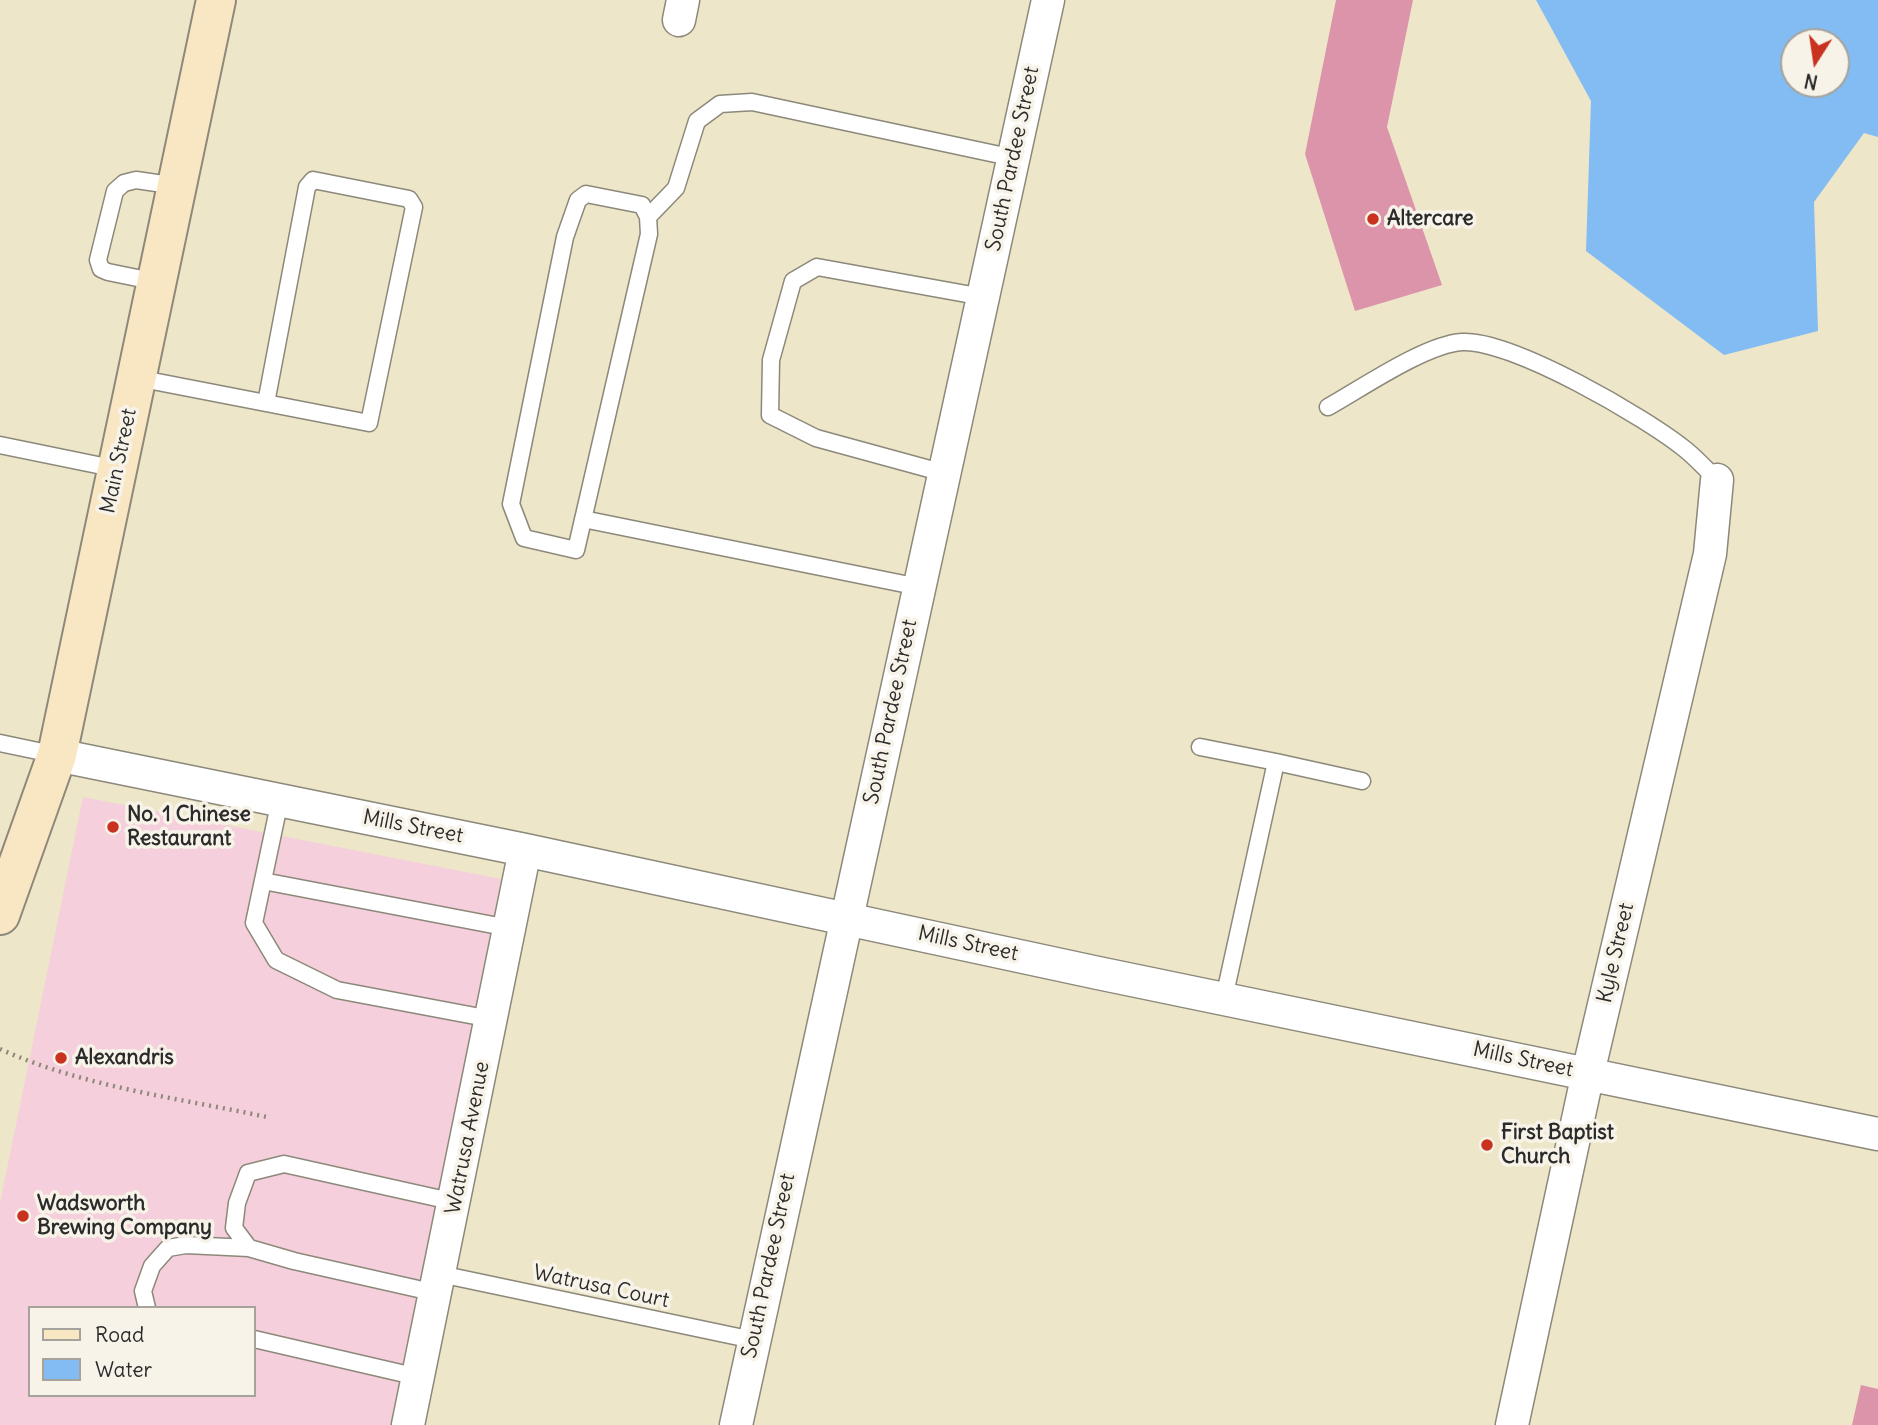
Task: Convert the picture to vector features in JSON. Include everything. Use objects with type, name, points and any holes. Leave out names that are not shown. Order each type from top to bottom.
[{"type":"main road","name":"Main Street","points":[[0,915],[57,755],[216,0]]},
{"type":"street","name":"South Pardee Street","points":[[736,1425],[1048,0]]},
{"type":"street","name":"Kyle Street","points":[[1512,1425],[1588,1073],[1710,554],[1717,480]]},
{"type":"street","name":"Mills Street","points":[[57,755],[525,850],[1878,1134]]},
{"type":"street","name":"Watrusa Avenue","points":[[408,1425],[525,850]]},
{"type":"lane","points":[[648,217],[676,188],[697,121],[720,104],[752,102],[1014,158]]},
{"type":"lane","points":[[157,282],[108,272],[101,269],[98,260],[115,191],[124,183],[136,180],[177,186]]},
{"type":"lane","points":[[136,378],[369,423],[414,207],[410,199],[313,180],[307,187],[266,402]]},
{"type":"lane","points":[[586,194],[642,205],[648,217],[646,247],[583,519],[576,550],[524,538],[511,504],[562,250],[575,208],[586,194]]},
{"type":"lane","points":[[944,473],[816,438],[770,415],[771,360],[793,281],[817,267],[983,297]]},
{"type":"lane","points":[[1328,407],[1433,348],[1464,341],[1475,343],[1508,350],[1609,399],[1687,450],[1717,480]]},
{"type":"lane","points":[[0,445],[117,469]]},
{"type":"lane","points":[[583,519],[919,587]]},
{"type":"lane","points":[[0,743],[57,755]]},
{"type":"lane","points":[[1200,747],[1362,781]]},
{"type":"lane","points":[[1224,998],[1276,762]]},
{"type":"lane","points":[[280,800],[254,923],[276,960],[337,990],[491,1019]]},
{"type":"lane","points":[[262,881],[509,928]]},
{"type":"lane","points":[[250,1248],[234,1228],[237,1203],[248,1173],[284,1164],[455,1202]]},
{"type":"lane","name":"Watrusa Court","points":[[147,1306],[143,1291],[152,1266],[167,1248],[186,1245],[250,1248],[294,1261],[438,1283],[753,1340]]},
{"type":"lane","points":[[256,1339],[418,1377]]},
{"type":"path","points":[[0,1049],[31,1063],[81,1078],[267,1117]]},
{"type":"shaded area","points":[[83,797],[501,879],[394,1425],[0,1425],[0,1203]]},
{"type":"water","points":[[1536,0],[1878,0],[1878,137],[1864,133],[1814,202],[1818,331],[1724,355],[1586,251],[1591,101]]},
{"type":"building","name":"Altercare","points":[[1336,0],[1413,0],[1387,127],[1442,285],[1355,311],[1305,154]]},
{"type":"building","points":[[1861,1385],[1878,1389],[1878,1425],[1852,1425]]},
{"type":"place","name":"Altercare","points":[[1373,219]]},
{"type":"place","name":"No. 1 Chinese Restaurant","points":[[113,827]]},
{"type":"place","name":"Alexandris","points":[[61,1058]]},
{"type":"place","name":"First Baptist Church","points":[[1487,1145]]},
{"type":"place","name":"Wadsworth Brewing Company","points":[[23,1216]]}]
